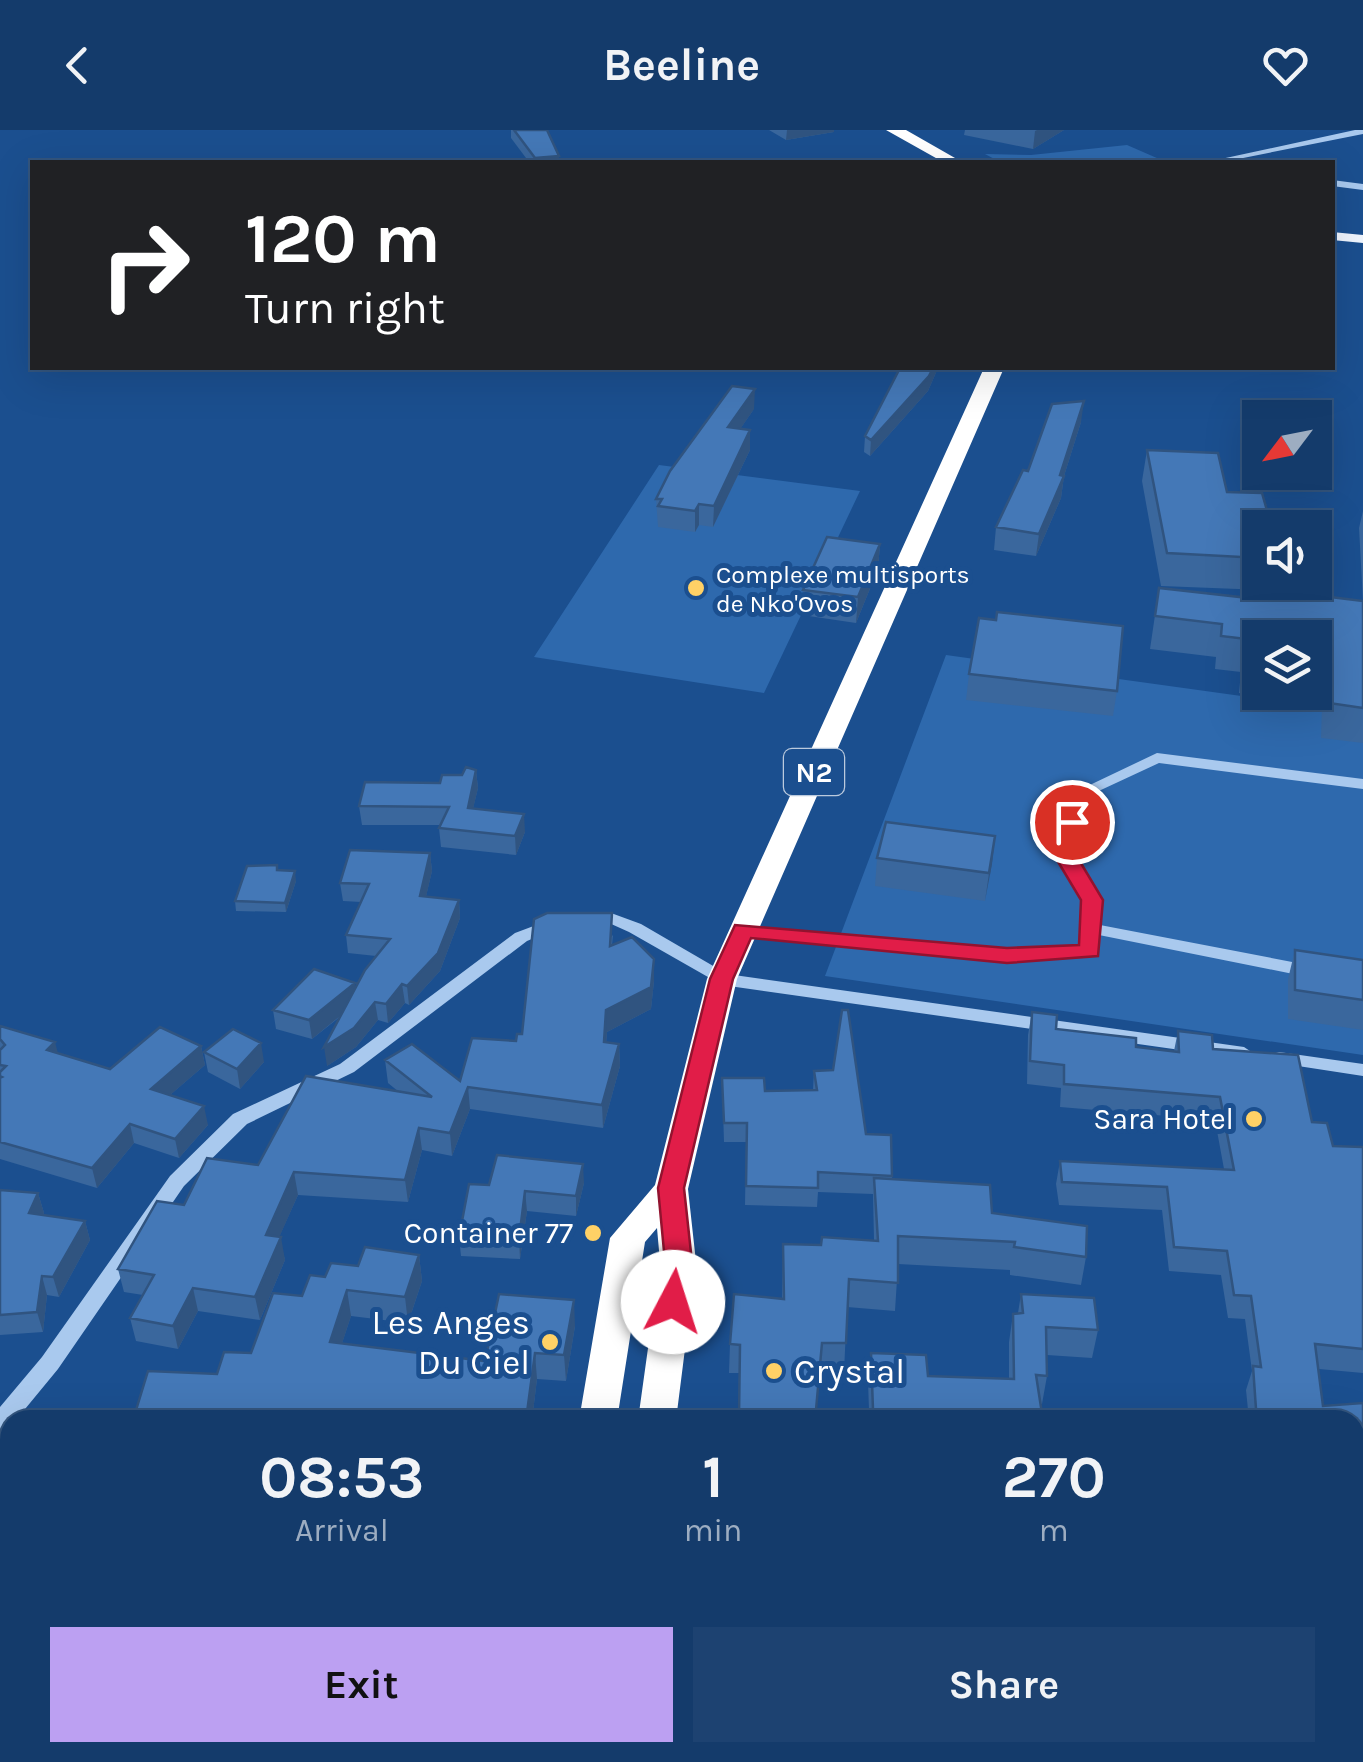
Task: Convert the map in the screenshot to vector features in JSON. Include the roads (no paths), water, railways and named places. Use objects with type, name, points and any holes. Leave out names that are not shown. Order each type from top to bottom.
[{"type":"highway","points":[[894,130],[950,160]]},
{"type":"highway","name":"N2","points":[[658,1410],[678,1262],[671,1188],[722,979],[993,370]]},
{"type":"highway","name":"N2","points":[[600,1410],[628,1238],[671,1188]]},
{"type":"main road","points":[[1335,236],[1363,239]]},
{"type":"street","points":[[1222,160],[1363,131]]},
{"type":"street","points":[[1335,184],[1363,187]]},
{"type":"street","points":[[743,930],[1007,956],[1090,951],[1092,900],[1062,850],[1081,794],[1157,758],[1363,784]]},
{"type":"street","points":[[11,1410],[50,1362],[177,1181],[240,1119],[347,1068],[521,937],[550,923],[612,918],[722,979],[1363,1070]]},
{"type":"street","points":[[1094,930],[1326,974]]},
{"type":"place","name":"Complexe multisports de Nko'Ovos","points":[[696,588]]},
{"type":"place","name":"Sara Hotel","points":[[1254,1119]]},
{"type":"place","name":"Container 77","points":[[593,1233]]},
{"type":"place","name":"Les Anges Du Ciel","points":[[550,1342]]},
{"type":"place","name":"Crystal","points":[[774,1371]]}]
